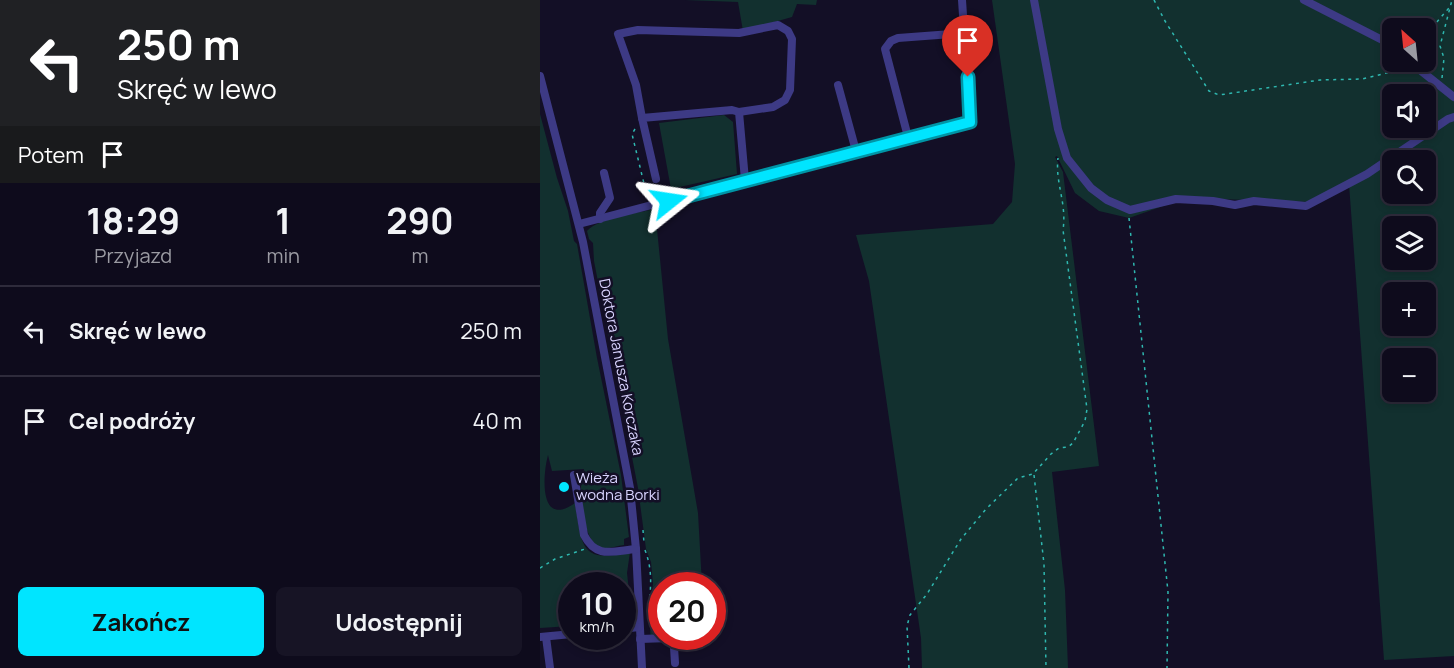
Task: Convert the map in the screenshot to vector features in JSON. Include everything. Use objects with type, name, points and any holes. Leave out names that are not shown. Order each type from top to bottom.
[{"type":"street","points":[[579,224],[970,122],[962,0]]},
{"type":"street","points":[[1034,0],[1058,129],[1067,158],[1091,188],[1107,200],[1130,210],[1176,199],[1235,205],[1254,201],[1306,206],[1367,174],[1454,117]]},
{"type":"street","points":[[1304,0],[1382,40]]},
{"type":"street","points":[[642,118],[732,110],[739,112],[773,107],[785,100],[790,90],[792,39],[788,31],[778,25],[740,33],[638,30],[618,34],[636,85],[642,118],[656,179]]},
{"type":"street","points":[[908,137],[885,49],[891,41],[898,38],[965,33]]},
{"type":"street","points":[[1423,72],[1454,97]]},
{"type":"street","name":"Doktora Janusza Korczaka","points":[[540,76],[579,224],[629,481],[636,549],[642,668]]},
{"type":"street","points":[[838,85],[856,151]]},
{"type":"street","points":[[739,112],[745,180]]},
{"type":"street","points":[[600,219],[600,213],[610,198],[604,173]]},
{"type":"street","points":[[574,475],[584,535],[591,547],[602,552],[636,549]]},
{"type":"street","points":[[543,637],[550,668]]},
{"type":"street","points":[[640,639],[669,638],[674,647],[675,663]]},
{"type":"path","points":[[1154,0],[1209,91],[1219,94],[1320,80],[1362,79],[1385,72]]},
{"type":"path","points":[[1441,86],[1444,58],[1440,46],[1452,0]]},
{"type":"path","points":[[1436,23],[1450,8]]},
{"type":"path","points":[[632,134],[647,196]]},
{"type":"path","points":[[909,668],[907,626],[910,615],[927,594],[961,539],[986,509],[1018,478],[1034,474],[1051,454],[1073,443],[1085,421],[1087,410],[1063,230],[1065,215],[1062,193],[1058,184],[1059,153],[1064,151]]},
{"type":"path","points":[[1130,210],[1128,220],[1130,242],[1168,592],[1167,668]]},
{"type":"path","points":[[1034,474],[1044,564],[1046,668]]},
{"type":"path","points":[[540,568],[555,559],[591,547]]},
{"type":"green space","points":[[685,0],[817,0],[816,5],[797,4],[792,17],[743,31],[738,2]]},
{"type":"green space","points":[[992,0],[1454,0],[1454,656],[1384,660],[1349,184],[1310,202],[1186,198],[1129,218],[1099,211],[1075,193],[1057,156],[1055,157],[1063,172],[1099,466],[1052,472],[1065,590],[1068,668],[922,668],[921,638],[869,281],[856,235],[993,224],[1012,202],[1015,164]]},
{"type":"green space","points":[[540,114],[568,211],[574,241],[577,244],[621,475],[629,537],[624,539],[624,545],[601,548],[596,545],[587,531],[581,502],[584,469],[552,471],[548,455],[545,476],[546,497],[549,505],[555,509],[564,509],[575,503],[582,540],[592,553],[601,556],[630,552],[627,572],[558,572],[558,627],[540,628]]},
{"type":"green space","points":[[724,115],[733,122],[737,174],[671,189],[659,123]]},
{"type":"green space","points":[[655,209],[668,339],[698,513],[701,572],[652,572],[646,549],[638,488],[594,261],[593,243],[587,231],[592,226],[609,219]]},
{"type":"place","name":"Wieża wodna Borki","points":[[564,487]]},
{"type":"route","points":[[669,201],[970,122],[968,77]]}]
